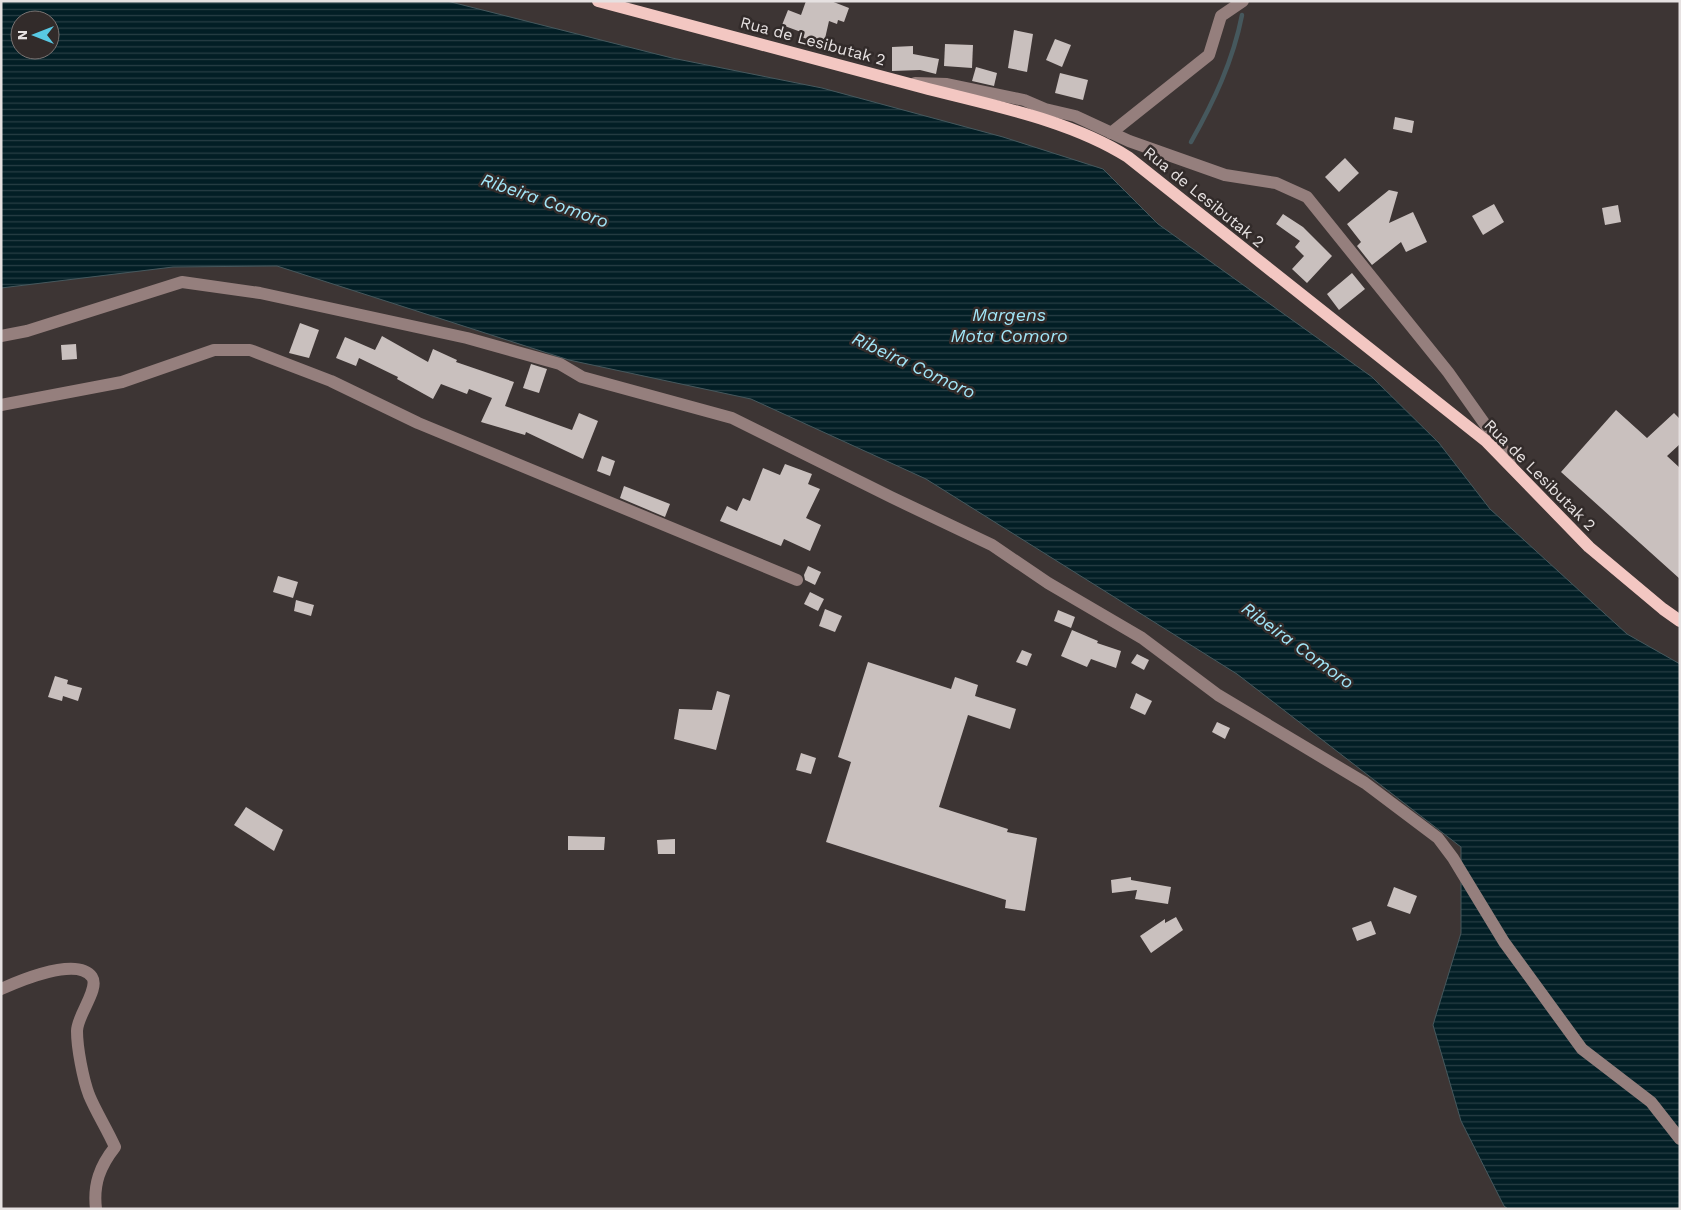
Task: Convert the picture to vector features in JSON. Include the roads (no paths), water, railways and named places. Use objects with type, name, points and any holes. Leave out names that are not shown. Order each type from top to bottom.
[{"type":"main road","name":"Rua de Lesibutak 2","points":[[598,1],[1066,127],[1102,141],[1128,157],[1486,441],[1589,547],[1680,621]]},
{"type":"street","points":[[1111,133],[1210,56],[1221,16],[1243,1]]},
{"type":"street","points":[[906,83],[947,84],[1024,100],[1045,109],[1075,116],[1111,133],[1225,175],[1276,183],[1306,197],[1448,372],[1526,482]]},
{"type":"street","points":[[1,336],[26,331],[182,282],[260,294],[467,338],[560,364],[582,377],[732,418],[891,498],[992,545],[1048,583],[1142,638],[1218,695],[1365,783],[1438,838],[1453,858],[1504,942],[1582,1049],[1651,1102],[1680,1139]]},
{"type":"street","points":[[1,405],[122,382],[214,350],[250,350],[331,381],[418,423],[797,580]]},
{"type":"street","points":[[1,989],[40,974],[64,969],[80,970],[92,976],[94,989],[78,1022],[79,1049],[89,1094],[115,1147],[101,1164],[94,1192],[96,1209]]},
{"type":"water","name":"Margens Mota Comoro","points":[[1,1],[447,1],[672,58],[822,88],[1003,137],[1103,169],[1158,224],[1372,377],[1439,443],[1490,509],[1627,634],[1680,664],[1680,1209],[1508,1209],[1504,1206],[1461,1121],[1433,1025],[1461,933],[1461,847],[1237,674],[926,479],[751,399],[569,360],[277,266],[173,267],[1,288]]},
{"type":"waterway","points":[[1191,142],[1222,80],[1242,15]]},
{"type":"water label","name":"Ribeira Comoro","points":[[545,200]]},
{"type":"water label","name":"Ribeira Comoro","points":[[914,365]]},
{"type":"water label","name":"Ribeira Comoro","points":[[1298,645]]}]
